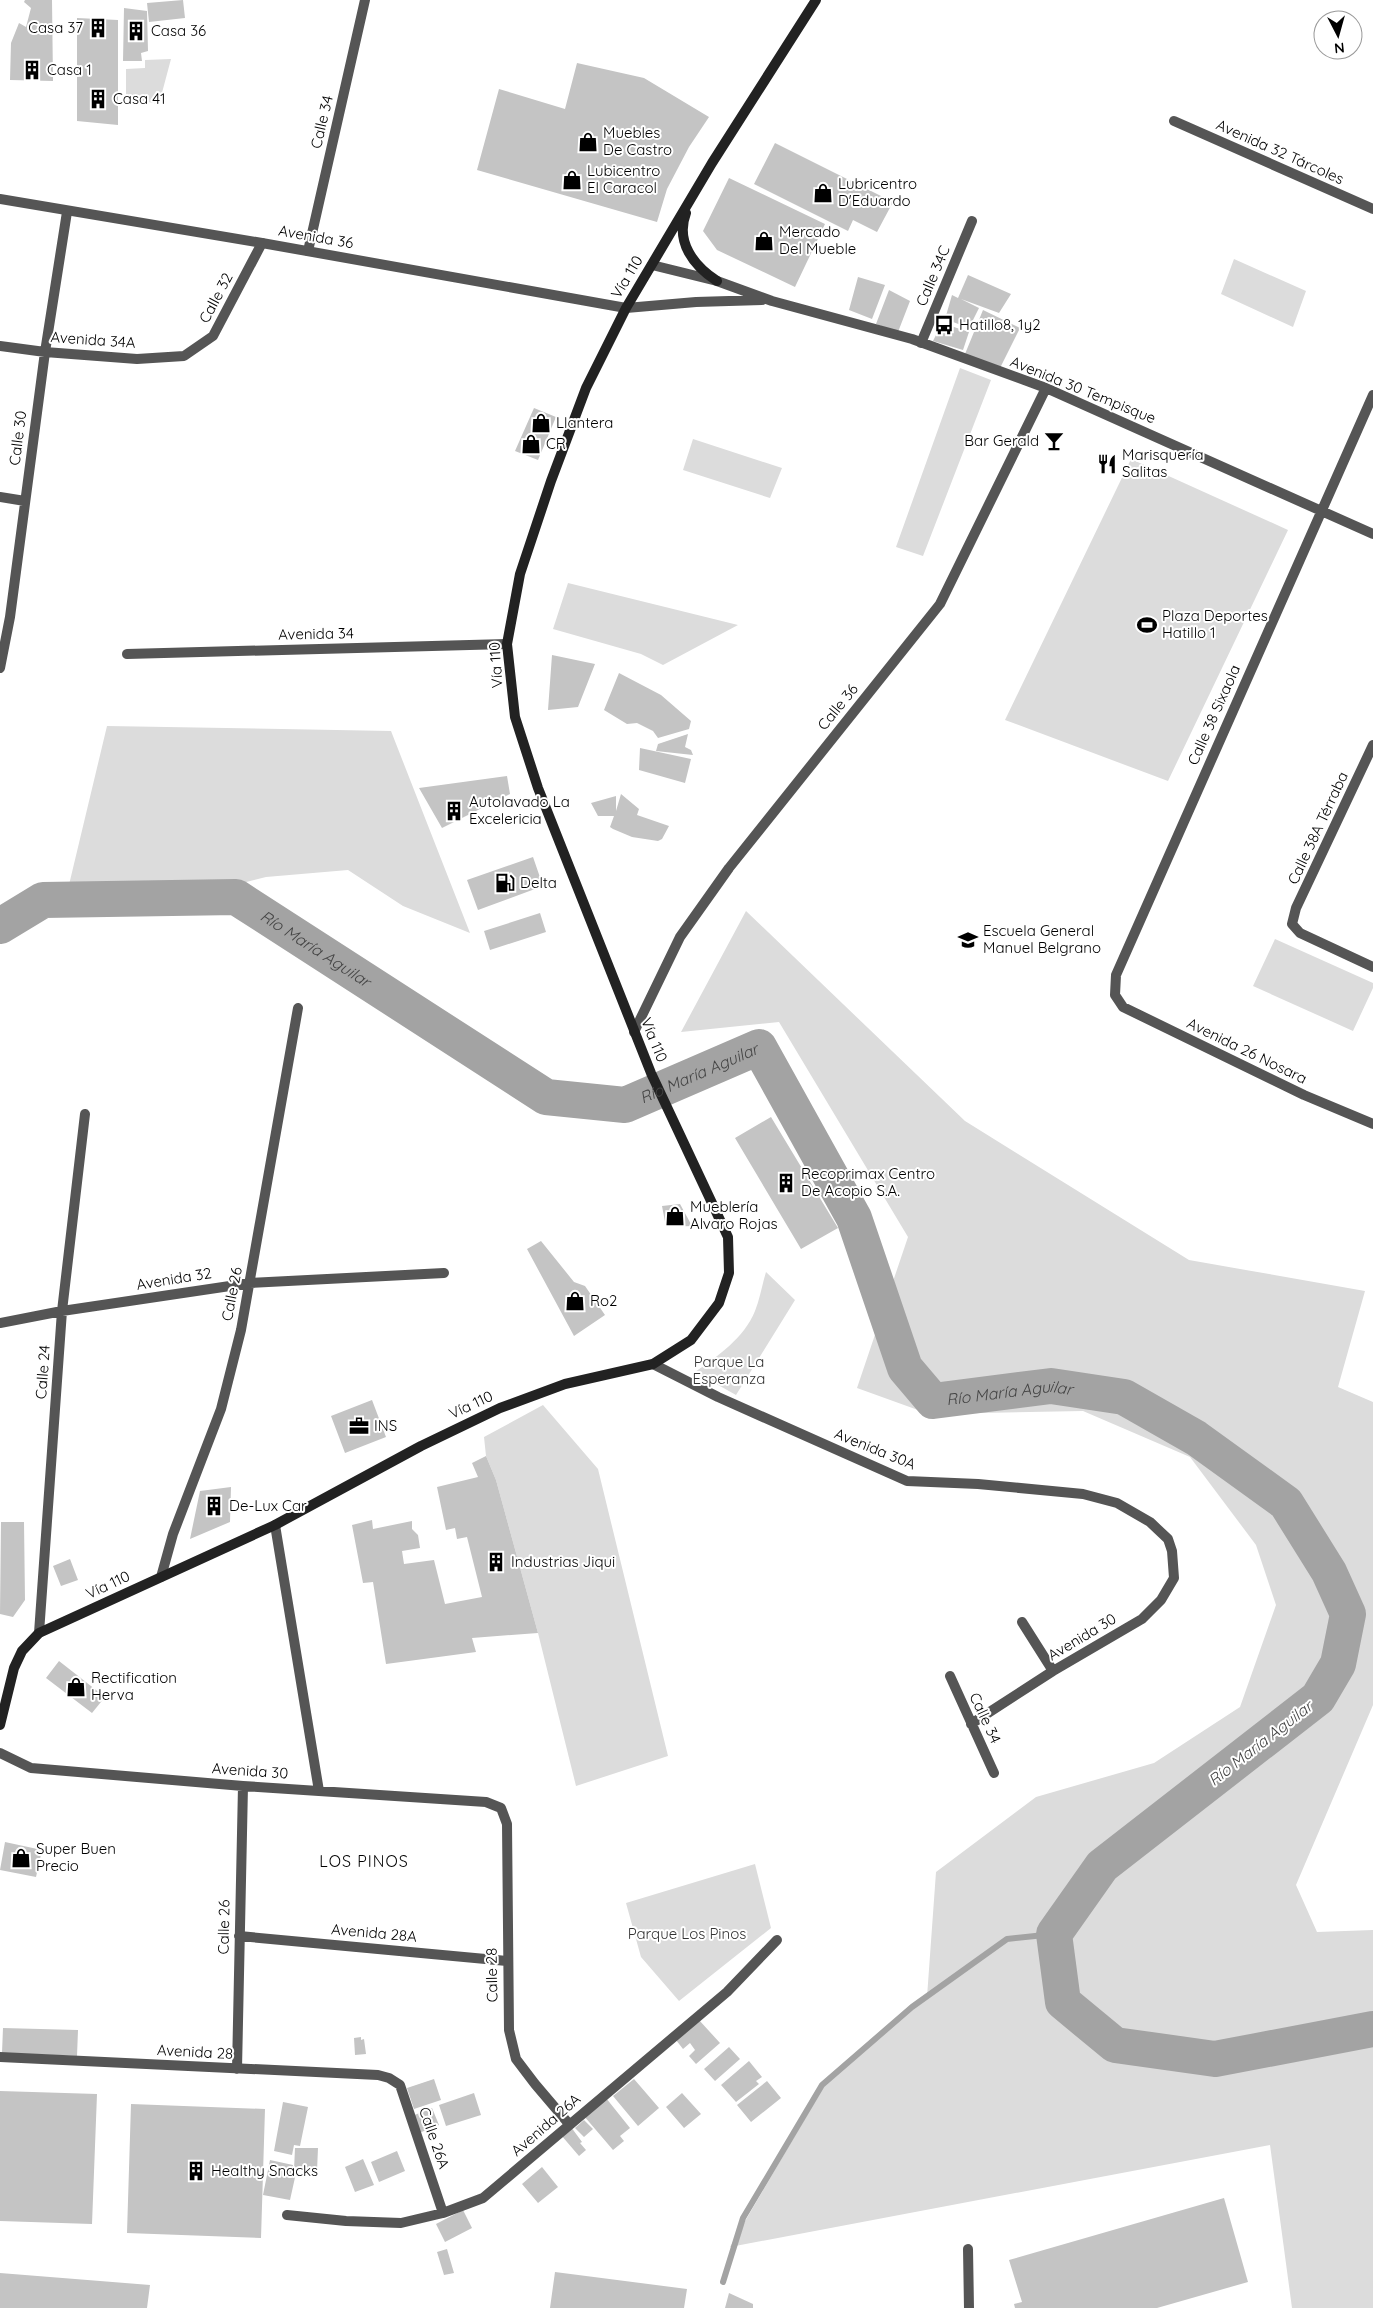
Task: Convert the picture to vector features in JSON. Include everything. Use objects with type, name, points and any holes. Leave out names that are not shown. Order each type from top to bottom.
[{"type":"main road","name":"Vía 110","points":[[0,1725],[14,1668],[22,1651],[39,1633],[274,1525],[421,1446],[500,1408],[565,1384],[653,1364],[691,1340],[719,1303],[729,1272],[728,1237],[651,1073],[536,779],[515,716],[507,644],[520,574],[551,481],[586,388],[626,308],[712,163],[816,0]]},
{"type":"main road","points":[[690,202],[684,220],[683,238],[690,256],[701,271],[717,281]]},
{"type":"street","name":"Calle 34","points":[[308,252],[365,0]]},
{"type":"street","name":"Avenida 32 Tárcoles","points":[[1174,121],[1373,209]]},
{"type":"street","name":"Avenida 36","points":[[0,199],[67,212],[262,243],[626,308]]},
{"type":"street","name":"Calle 30","points":[[0,668],[10,617],[45,352],[67,212]]},
{"type":"street","name":"Calle 34C","points":[[921,343],[972,221]]},
{"type":"street","name":"Calle 32","points":[[184,356],[212,336],[262,243]]},
{"type":"street","name":"Avenida 30 Tempisque","points":[[652,265],[717,281],[772,301],[921,343],[1046,388],[1373,534]]},
{"type":"street","name":"Avenida 30 Tempisque","points":[[626,308],[734,300],[772,301]]},
{"type":"street","name":"Avenida 34A","points":[[0,346],[45,352],[136,359],[184,356]]},
{"type":"street","name":"Calle 36","points":[[634,1032],[680,937],[729,868],[940,604],[1046,388]]},
{"type":"street","name":"Calle 38 Sixaola","points":[[1115,994],[1116,975],[1373,395]]},
{"type":"street","points":[[0,497],[25,501]]},
{"type":"street","name":"Avenida 34","points":[[126,654],[507,644]]},
{"type":"street","name":"Calle 38A Térraba","points":[[1373,745],[1296,908],[1292,924],[1300,933],[1373,967]]},
{"type":"street","name":"Avenida 26 Nosara","points":[[1115,994],[1123,1007],[1304,1095],[1373,1124]]},
{"type":"street","name":"Calle 26","points":[[161,1577],[173,1534],[221,1409],[250,1283],[298,1008]]},
{"type":"street","name":"Calle 24","points":[[39,1633],[62,1311],[85,1114]]},
{"type":"street","name":"Avenida 32","points":[[0,1323],[62,1311],[250,1283],[444,1273]]},
{"type":"street","name":"Avenida 30A","points":[[653,1364],[718,1397],[907,1481],[978,1484],[1083,1494],[1118,1503],[1150,1522],[1168,1539],[1172,1551]]},
{"type":"street","points":[[274,1525],[319,1791]]},
{"type":"street","name":"Avenida 30","points":[[971,1724],[1053,1671],[1142,1618],[1161,1600],[1174,1578],[1172,1551]]},
{"type":"street","points":[[1022,1622],[1053,1671]]},
{"type":"street","name":"Calle 34","points":[[950,1676],[994,1773]]},
{"type":"street","name":"Avenida 30","points":[[0,1753],[31,1768],[243,1786],[486,1802],[502,1808]]},
{"type":"street","name":"Calle 26","points":[[238,2069],[243,1786]]},
{"type":"street","name":"Calle 28","points":[[502,1808],[506,1824],[509,2030],[516,2059],[534,2084],[568,2124]]},
{"type":"street","name":"Avenida 28A","points":[[239,1936],[507,1961]]},
{"type":"street","name":"Avenida 26A","points":[[287,2215],[346,2221],[401,2222],[443,2213],[483,2198],[568,2124],[727,1992],[777,1940]]},
{"type":"street","name":"Avenida 28","points":[[0,2057],[378,2075],[389,2078]]},
{"type":"street","name":"Calle 26A","points":[[389,2078],[400,2085],[443,2213]]},
{"type":"street","points":[[968,2249],[969,2308]]},
{"type":"green space","points":[[171,59],[159,104],[126,98],[126,69],[145,68],[145,60]]},
{"type":"green space","points":[[1234,259],[1306,291],[1293,327],[1221,294]]},
{"type":"green space","points":[[960,368],[991,380],[923,556],[896,547]]},
{"type":"green space","points":[[693,439],[782,468],[770,498],[683,470]]},
{"type":"green space","name":"Plaza Deportes Hatillo 1","points":[[1131,459],[1288,530],[1168,781],[1005,720]]},
{"type":"green space","points":[[568,583],[738,625],[663,665],[641,654],[553,629]]},
{"type":"green space","points":[[107,726],[391,731],[470,933],[403,906],[348,870],[266,877],[227,887],[68,889]]},
{"type":"green space","points":[[746,911],[965,1121],[1189,1260],[1365,1291],[1338,1387],[1373,1402],[1373,1705],[1296,1885],[1317,1932],[1373,1930],[1373,2308],[1292,2308],[1270,2145],[730,2247],[824,2086],[927,1997],[936,1872],[1036,1797],[1154,1763],[1240,1707],[1276,1605],[1256,1545],[1190,1457],[1083,1411],[929,1414],[857,1388],[908,1237],[779,1022],[681,1032]]},
{"type":"green space","points":[[1275,939],[1373,983],[1373,988],[1353,1031],[1253,986]]},
{"type":"green space","name":"Parque La Esperanza","points":[[766,1272],[795,1300],[736,1395],[695,1372],[730,1346],[744,1330],[757,1306]]},
{"type":"green space","points":[[543,1405],[598,1469],[668,1756],[576,1786],[538,1633],[496,1480],[486,1456],[484,1437]]},
{"type":"green space","name":"Parque Los Pinos","points":[[755,1864],[771,1928],[679,2001],[641,1957],[626,1903]]},
{"type":"building","points":[[25,0],[52,0],[53,81],[10,80],[11,43],[19,23],[26,27],[31,8],[24,2]]},
{"type":"building","points":[[183,0],[185,18],[149,22],[147,3]]},
{"type":"building","name":"Casa 36","points":[[124,8],[147,11],[148,51],[141,53],[142,61],[123,61]]},
{"type":"building","points":[[77,18],[118,20],[118,125],[77,121]]},
{"type":"building","points":[[577,63],[644,78],[709,117],[689,147],[667,189],[657,222],[477,170],[499,89],[565,109]]},
{"type":"building","name":"Lubricentro D'Eduardo","points":[[775,143],[893,202],[877,232],[853,220],[848,231],[754,184]]},
{"type":"building","name":"Mercado Del Mueble","points":[[729,178],[825,224],[795,287],[717,250],[703,231]]},
{"type":"building","points":[[968,275],[1011,294],[999,313],[961,299],[979,308],[969,328],[945,319],[952,295],[958,298]]},
{"type":"building","points":[[858,277],[885,285],[872,319],[849,310]]},
{"type":"building","points":[[889,290],[910,301],[898,332],[876,324]]},
{"type":"building","points":[[983,310],[1020,328],[1000,368],[965,354]]},
{"type":"building","points":[[942,323],[969,332],[963,350],[933,341]]},
{"type":"building","points":[[534,408],[556,417],[538,460],[515,451]]},
{"type":"building","points":[[552,655],[595,664],[578,707],[548,710]]},
{"type":"building","points":[[619,673],[661,695],[691,721],[689,729],[658,738],[653,731],[637,723],[627,724],[604,710]]},
{"type":"building","points":[[688,734],[685,747],[691,750],[693,755],[656,751],[658,744]]},
{"type":"building","points":[[640,748],[691,759],[685,783],[639,770]]},
{"type":"building","name":"Autolavado La Excelericia","points":[[507,776],[510,794],[442,828],[419,788]]},
{"type":"building","points":[[621,794],[639,809],[637,815],[669,826],[662,839],[658,841],[632,837],[610,827],[614,816],[598,816],[591,803],[616,796],[616,811]]},
{"type":"building","name":"Delta","points":[[533,857],[543,886],[478,910],[467,880]]},
{"type":"building","points":[[540,913],[546,932],[490,950],[484,931]]},
{"type":"building","name":"Recoprimax Centro De Acopio S.A.","points":[[771,1117],[838,1228],[801,1249],[735,1138]]},
{"type":"building","name":"Mueblería Alvaro Rojas","points":[[680,1204],[692,1226],[666,1227],[662,1206]]},
{"type":"building","name":"Ro2","points":[[541,1241],[574,1282],[585,1286],[605,1315],[574,1336],[527,1249]]},
{"type":"building","name":"INS","points":[[372,1400],[386,1437],[345,1453],[331,1416]]},
{"type":"building","name":"Industrias Jiqui","points":[[486,1456],[496,1480],[538,1633],[472,1638],[476,1652],[386,1664],[373,1582],[363,1583],[352,1525],[372,1520],[373,1529],[412,1521],[412,1529],[418,1535],[420,1548],[402,1551],[404,1564],[434,1560],[445,1604],[482,1597],[467,1537],[457,1539],[455,1528],[446,1530],[437,1487],[478,1477],[472,1463]]},
{"type":"building","name":"De-Lux Car","points":[[231,1487],[230,1522],[190,1539],[200,1491]]},
{"type":"building","points":[[1,1522],[24,1522],[25,1600],[13,1617],[0,1614]]},
{"type":"building","points":[[70,1559],[78,1580],[61,1586],[53,1566]]},
{"type":"building","name":"Rectification Herva","points":[[59,1661],[105,1697],[92,1713],[46,1678]]},
{"type":"building","name":"Super Buen Precio","points":[[5,1842],[42,1850],[36,1877],[0,1870]]},
{"type":"building","points":[[699,2020],[720,2043],[696,2064],[689,2056],[695,2050],[690,2043],[683,2049],[676,2040]]},
{"type":"building","points":[[3,2028],[78,2030],[77,2056],[2,2053]]},
{"type":"building","points":[[361,2037],[361,2040],[364,2039],[366,2054],[355,2055],[354,2038]]},
{"type":"building","points":[[729,2047],[740,2059],[715,2081],[704,2069]]},
{"type":"building","points":[[749,2061],[762,2077],[756,2081],[759,2084],[736,2102],[721,2085]]},
{"type":"building","points":[[434,2079],[441,2100],[414,2109],[407,2088]]},
{"type":"building","points":[[634,2079],[659,2108],[638,2126],[613,2096]]},
{"type":"building","points":[[767,2081],[781,2098],[751,2122],[737,2105]]},
{"type":"building","points":[[0,2091],[97,2094],[92,2224],[0,2221]]},
{"type":"building","points":[[474,2093],[481,2115],[446,2126],[439,2105]]},
{"type":"building","points":[[682,2093],[701,2114],[684,2128],[666,2107]]},
{"type":"building","points":[[606,2098],[630,2128],[620,2136],[624,2141],[613,2150],[584,2116]]},
{"type":"building","points":[[283,2102],[308,2107],[300,2146],[294,2145],[292,2155],[274,2151]]},
{"type":"building","name":"Healthy Snacks","points":[[131,2104],[265,2109],[261,2238],[127,2233]]},
{"type":"building","points":[[432,2108],[439,2125],[419,2133],[412,2116]]},
{"type":"building","points":[[584,2120],[593,2129],[584,2137],[575,2128]]},
{"type":"building","points":[[571,2127],[586,2150],[579,2156],[561,2135]]},
{"type":"building","points":[[295,2148],[318,2148],[317,2171],[294,2170]]},
{"type":"building","points":[[397,2151],[405,2171],[379,2182],[371,2162]]},
{"type":"building","points":[[363,2159],[374,2185],[355,2192],[345,2167]]},
{"type":"building","points":[[270,2160],[293,2165],[292,2172],[296,2173],[290,2200],[263,2195]]},
{"type":"building","points":[[542,2167],[558,2187],[538,2203],[522,2184]]},
{"type":"building","points":[[1224,2198],[1248,2282],[1157,2308],[1015,2308],[1014,2304],[1022,2302],[1009,2260]]},
{"type":"building","points":[[463,2210],[472,2228],[445,2242],[436,2224]]},
{"type":"building","points":[[447,2249],[454,2273],[444,2275],[437,2252]]},
{"type":"building","points":[[555,2272],[687,2289],[684,2308],[550,2308]]},
{"type":"building","points":[[0,2273],[150,2285],[147,2308],[0,2308]]},
{"type":"building","points":[[729,2293],[753,2304],[753,2308],[725,2308]]},
{"type":"waterway","name":"Río María Aguilar","points":[[0,926],[43,900],[236,897],[546,1097],[625,1105],[759,1047],[854,1218],[905,1368],[933,1401],[1051,1386],[1124,1397],[1196,1438],[1286,1503],[1329,1572],[1348,1614],[1338,1664],[1318,1698],[1102,1866],[1054,1934],[1063,2002],[1115,2045],[1215,2059],[1373,2029]]},
{"type":"waterway","points":[[723,2282],[743,2218],[822,2085],[912,2007],[1007,1939],[1054,1934]]},
{"type":"place","name":"Casa 37","points":[[98,28]]},
{"type":"place","name":"Casa 36","points":[[136,31]]},
{"type":"place","name":"Casa 1","points":[[32,70]]},
{"type":"place","name":"Casa 41","points":[[98,99]]},
{"type":"place","name":"Muebles De Castro","points":[[588,142]]},
{"type":"place","name":"Lubicentro El Caracol","points":[[572,180]]},
{"type":"place","name":"Lubricentro D'Eduardo","points":[[823,193]]},
{"type":"place","name":"Mercado Del Mueble","points":[[764,241]]},
{"type":"place","name":"Hatillo8, 1y2","points":[[944,325]]},
{"type":"place","name":"Llantera","points":[[541,423]]},
{"type":"place","name":"Bar Gerald","points":[[1054,441]]},
{"type":"place","name":"CR","points":[[531,444]]},
{"type":"place","name":"Marisquería Salitas","points":[[1107,464]]},
{"type":"place","name":"Plaza Deportes Hatillo 1","points":[[1147,625]]},
{"type":"place","name":"Autolavado La Excelericia","points":[[454,811]]},
{"type":"place","name":"Delta","points":[[505,883]]},
{"type":"place","name":"Escuela General Manuel Belgrano","points":[[968,940]]},
{"type":"place","name":"Recoprimax Centro De Acopio S.A.","points":[[786,1183]]},
{"type":"place","name":"Mueblería Alvaro Rojas","points":[[675,1216]]},
{"type":"place","name":"Ro2","points":[[575,1301]]},
{"type":"place","name":"INS","points":[[359,1426]]},
{"type":"place","name":"De-Lux Car","points":[[214,1506]]},
{"type":"place","name":"Industrias Jiqui","points":[[496,1562]]},
{"type":"place","name":"Rectification Herva","points":[[76,1687]]},
{"type":"place","name":"Super Buen Precio","points":[[21,1858]]},
{"type":"place","name":"Healthy Snacks","points":[[196,2171]]},
{"type":"district","name":"LOS PINOS","points":[[364,1861]]}]
